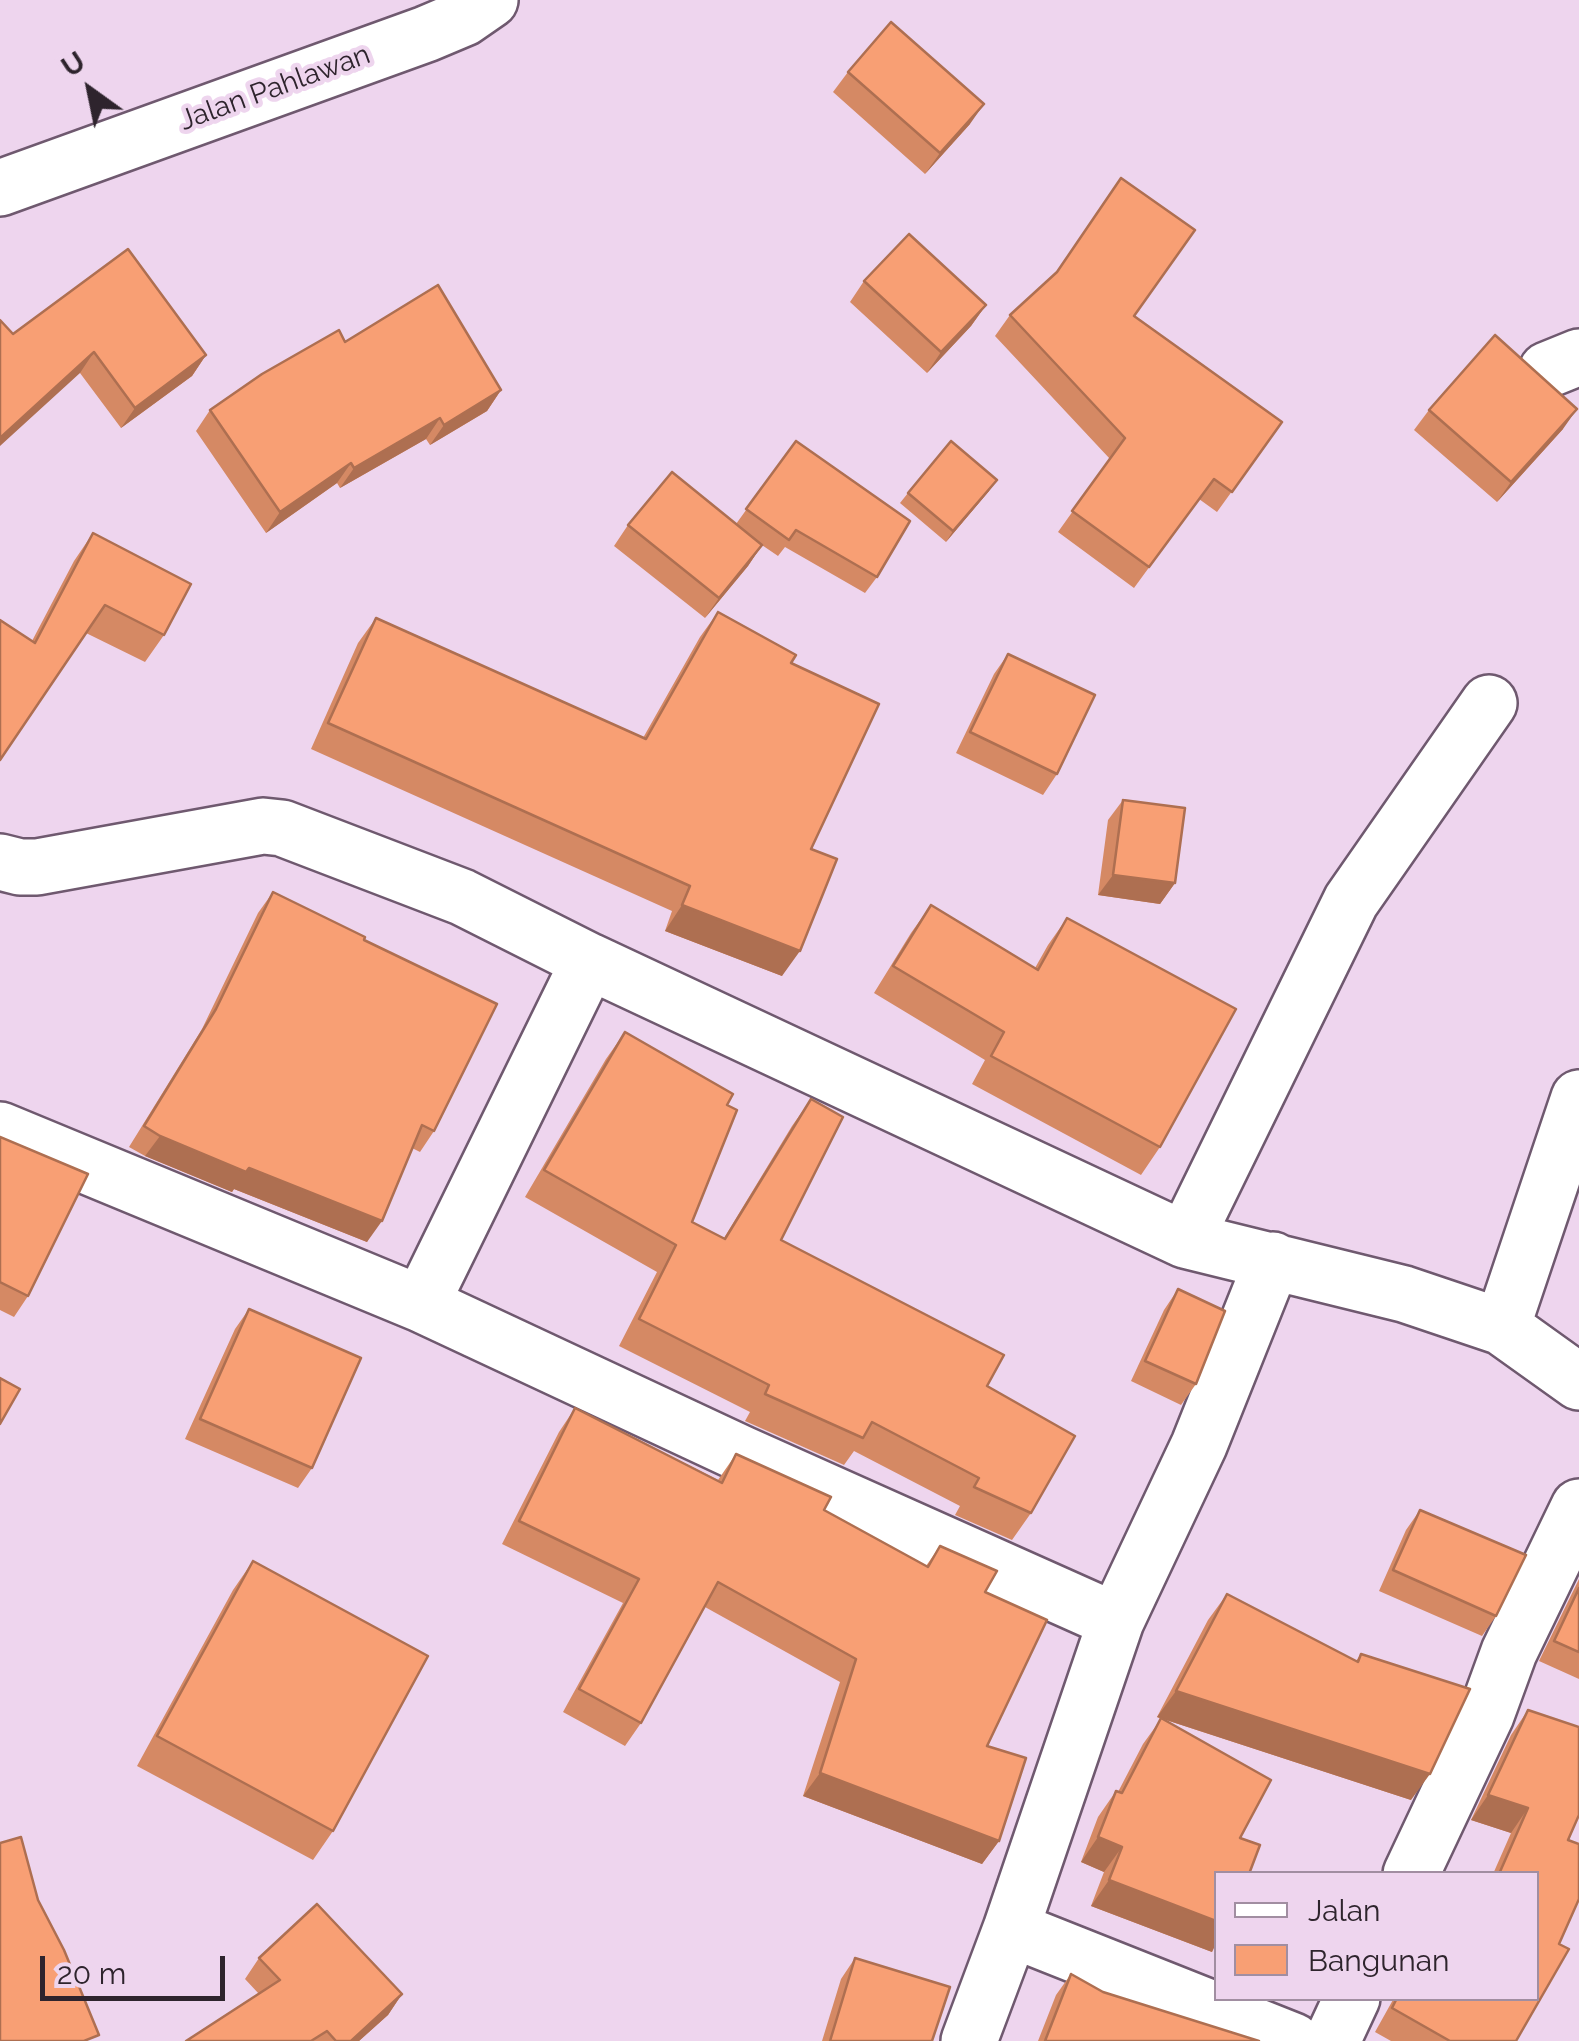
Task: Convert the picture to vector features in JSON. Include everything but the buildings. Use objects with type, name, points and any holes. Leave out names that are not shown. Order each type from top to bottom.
[{"type":"main road","name":"Jalan Pahlawan","points":[[2,182],[426,34],[464,18],[490,0]]},
{"type":"main road","points":[[1185,1240],[1351,900],[1489,704]]},
{"type":"main road","points":[[0,862],[37,867],[263,826],[282,828],[462,898],[1185,1240],[1404,1294],[1502,1327],[1579,1382]]},
{"type":"main road","points":[[421,1304],[589,961]]},
{"type":"main road","points":[[1502,1327],[1579,1098]]},
{"type":"main road","points":[[0,1130],[421,1304],[742,1454],[1116,1621]]},
{"type":"main road","points":[[969,2041],[1116,1621],[1199,1445],[1273,1260]]},
{"type":"main road","points":[[1413,1871],[1486,1715],[1509,1652],[1579,1507]]},
{"type":"main road","points":[[1011,1929],[1293,2041]]},
{"type":"main road","points":[[1332,2041],[1351,2001]]}]
